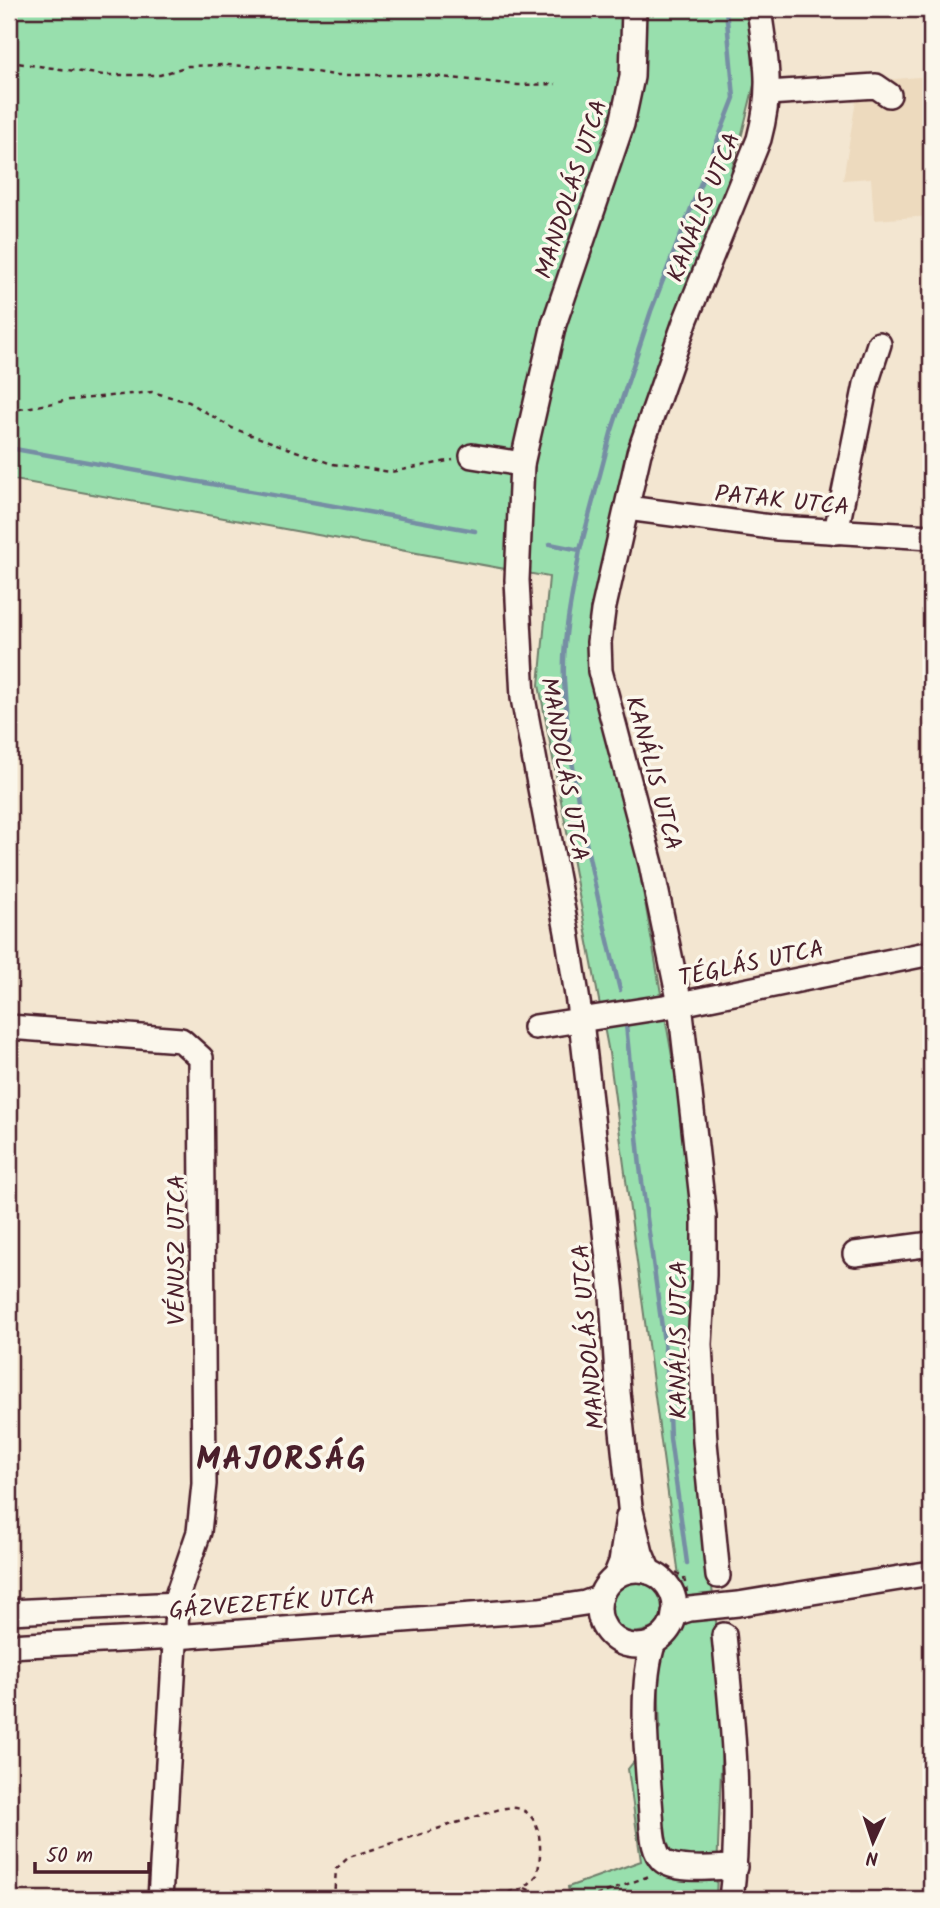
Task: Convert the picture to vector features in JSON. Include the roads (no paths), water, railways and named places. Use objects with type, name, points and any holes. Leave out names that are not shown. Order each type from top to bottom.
[{"type":"street","name":"MANDOLÁS UTCA","points":[[634,9],[632,77],[622,124],[554,324],[522,464],[517,580],[523,698],[581,1021],[612,1294],[618,1392],[630,1507],[641,1553],[649,1572]]},
{"type":"street","name":"KANÁLIS UTCA","points":[[718,1576],[705,1442],[700,1344],[704,1217],[680,1004],[651,864],[600,671],[599,642],[603,611],[639,453],[687,319],[759,139],[767,108],[769,76],[759,9]]},
{"type":"street","points":[[768,93],[876,86],[889,95]]},
{"type":"street","points":[[836,532],[866,384],[879,344]]},
{"type":"street","points":[[472,456],[522,464]]},
{"type":"street","name":"PATAK UTCA","points":[[627,508],[764,526],[931,537]]},
{"type":"street","name":"TÉGLÁS UTCA","points":[[535,1027],[680,1004],[931,953]]},
{"type":"street","name":"VÉNUSZ UTCA","points":[[9,1027],[181,1040],[201,1058],[204,1485],[199,1532],[178,1593],[160,1899]]},
{"type":"street","points":[[856,1254],[931,1244]]},
{"type":"street","name":"MANDOLÁS UTCA","points":[[615,1577],[621,1562],[630,1507]]},
{"type":"street","points":[[645,1692],[634,1658],[624,1643],[611,1635],[602,1622],[599,1610],[601,1597],[606,1586],[615,1577],[632,1570],[649,1572],[689,1597],[738,1604]]},
{"type":"street","points":[[674,1614],[690,1609],[738,1604],[931,1573]]},
{"type":"street","points":[[624,1643],[644,1645],[654,1642],[671,1625],[674,1600],[668,1586]]},
{"type":"street","name":"GÁZVEZETÉK UTCA","points":[[9,1646],[175,1637],[540,1610],[585,1603],[601,1597]]},
{"type":"street","points":[[9,1612],[178,1604]]},
{"type":"street","name":"GÁZVEZETÉK UTCA","points":[[540,1610],[602,1622]]},
{"type":"street","points":[[724,1635],[737,1778],[735,1867],[731,1899]]},
{"type":"street","points":[[654,1642],[645,1692],[654,1846],[664,1862],[677,1867],[735,1867]]},
{"type":"waterway","points":[[550,544],[580,550],[611,433],[651,311],[734,98],[726,9]]},
{"type":"waterway","points":[[9,448],[475,531]]},
{"type":"waterway","points":[[580,550],[565,648],[567,720],[585,837],[620,990]]},
{"type":"waterway","points":[[626,1024],[640,1167],[667,1364],[670,1438],[687,1563]]},
{"type":"district","name":"MAJORSÁG","points":[[282,1458]]}]
